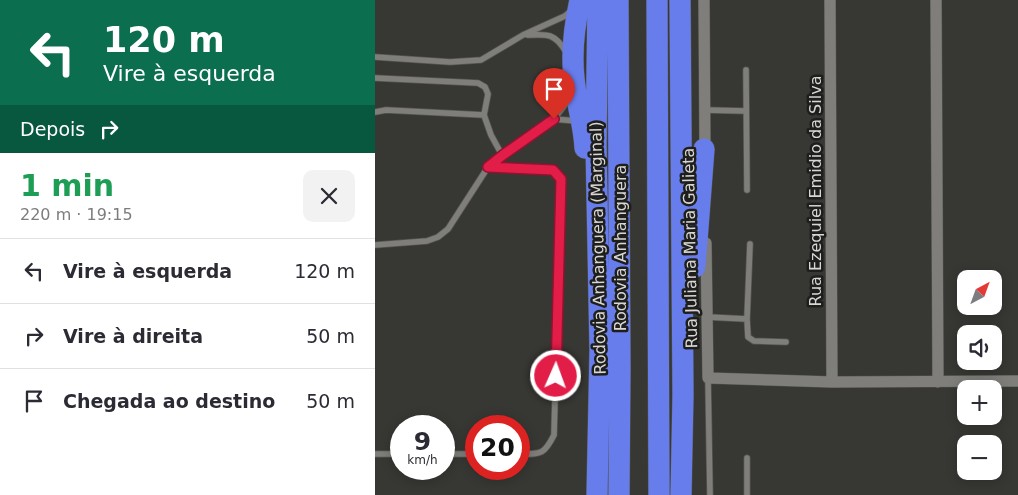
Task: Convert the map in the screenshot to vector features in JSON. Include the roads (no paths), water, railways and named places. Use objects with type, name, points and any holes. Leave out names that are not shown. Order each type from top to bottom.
[{"type":"highway","points":[[579,0],[572,46],[575,84],[585,144],[600,350]]},
{"type":"highway","name":"Rodovia Anhanguera (Marginal)","points":[[597,495],[600,350],[596,145],[598,0]]},
{"type":"highway","name":"Rodovia Anhanguera","points":[[618,0],[619,495]]},
{"type":"highway","points":[[657,0],[659,495]]},
{"type":"highway","points":[[680,0],[683,385],[681,495]]},
{"type":"highway","points":[[691,495],[695,258],[705,149]]},
{"type":"street","name":"Rua Juliana Maria Galieta","points":[[704,0],[708,378]]},
{"type":"street","name":"Rua Ezequiel Emidio da Silva","points":[[830,0],[832,382]]},
{"type":"street","points":[[936,0],[938,382]]},
{"type":"street","points":[[708,378],[832,382],[1018,381]]},
{"type":"lane","points":[[375,57],[451,62],[481,60],[523,35],[565,16],[573,10],[579,0]]},
{"type":"lane","points":[[375,245],[427,241],[439,237],[448,229],[488,167],[554,119],[575,84],[568,56],[562,45],[555,38],[547,34],[523,35]]},
{"type":"lane","points":[[746,70],[747,190]]},
{"type":"lane","points":[[375,78],[479,83],[485,87],[488,94],[484,115],[491,135],[503,155]]},
{"type":"lane","points":[[375,112],[386,110],[484,115]]},
{"type":"lane","points":[[705,110],[746,111]]},
{"type":"lane","points":[[554,119],[582,121]]},
{"type":"lane","points":[[488,167],[553,170],[561,179],[554,435],[547,448],[537,454],[530,454]]},
{"type":"lane","points":[[750,244],[748,337],[754,341],[787,342]]},
{"type":"lane","points":[[707,317],[747,319]]},
{"type":"lane","name":"Rua Juliana Maria Galieta","points":[[708,378],[710,495]]},
{"type":"lane","points":[[375,454],[390,454]]},
{"type":"lane","points":[[747,458],[747,495]]}]
